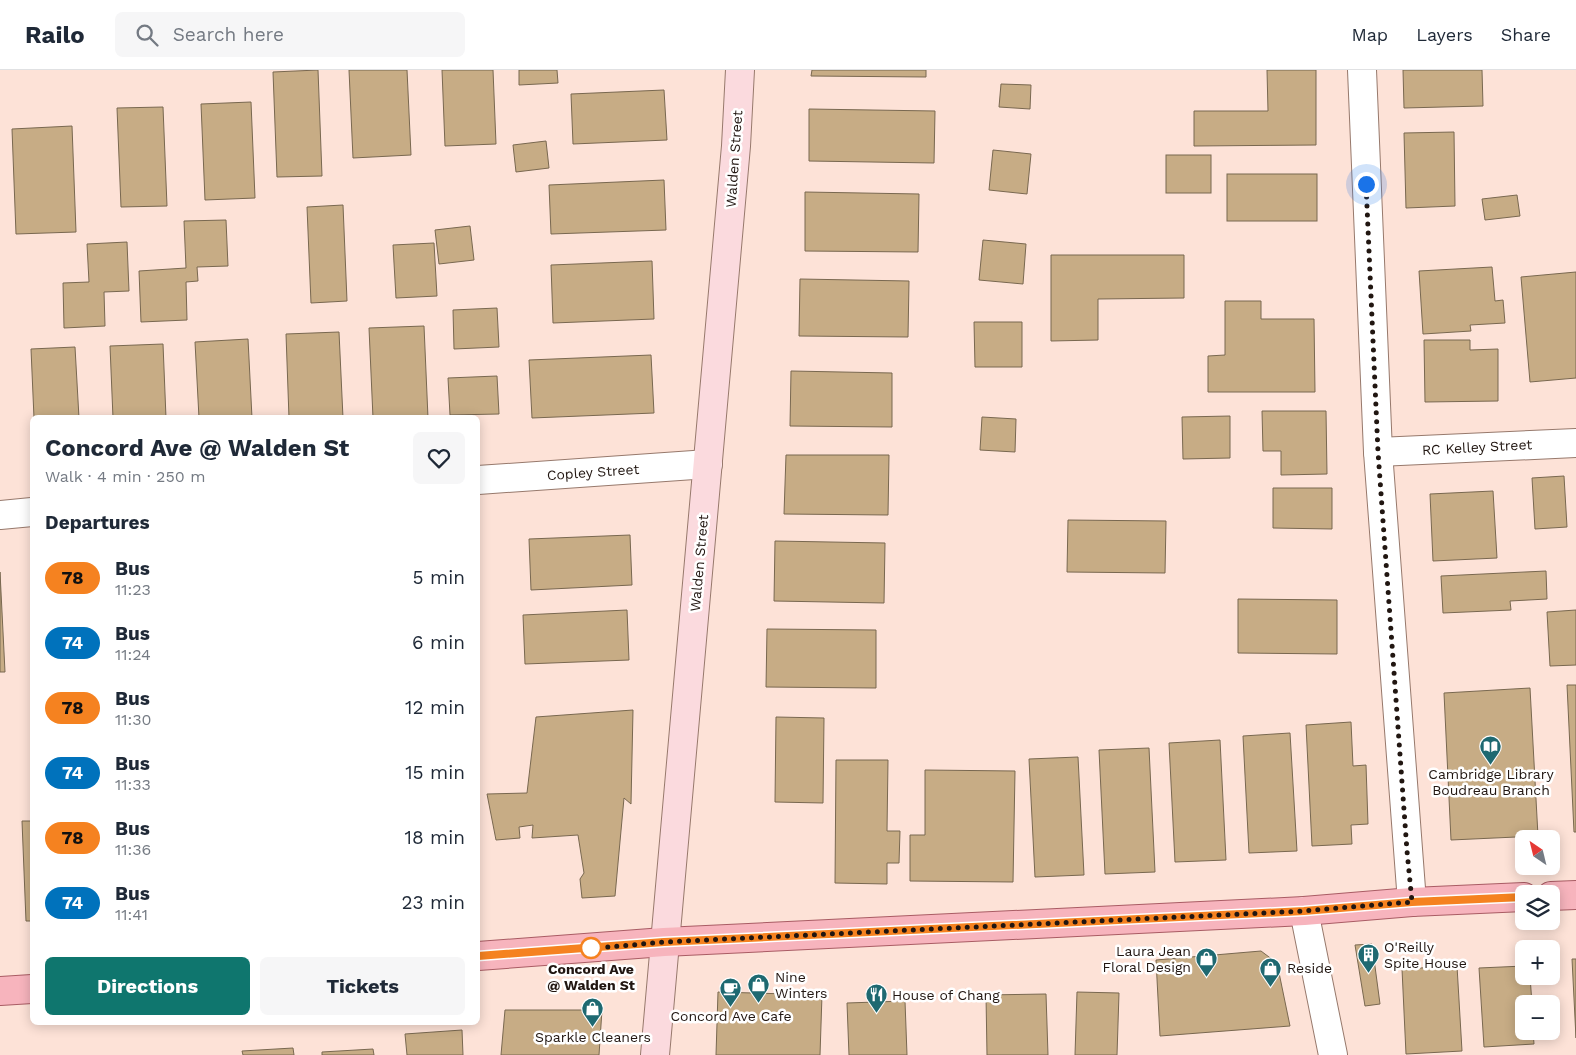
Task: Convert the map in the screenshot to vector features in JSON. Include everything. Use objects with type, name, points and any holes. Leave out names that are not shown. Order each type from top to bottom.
[{"type":"main road","points":[[1560,895],[1576,894]]},
{"type":"main road","points":[[480,956],[664,942],[1304,911],[1412,902],[1515,897]]},
{"type":"main road","points":[[0,991],[30,989]]},
{"type":"street","name":"Walden Street","points":[[656,1055],[664,942],[736,146],[740,70]]},
{"type":"street","points":[[1362,70],[1378,452],[1412,902]]},
{"type":"street","name":"RC Kelley Street","points":[[1378,452],[1576,442]]},
{"type":"street","name":"Copley Street","points":[[480,480],[708,464]]},
{"type":"street","points":[[0,515],[30,512]]},
{"type":"street","points":[[1304,911],[1333,1055]]},
{"type":"building","points":[[318,70],[322,176],[277,177],[273,72]]},
{"type":"building","points":[[349,70],[407,70],[411,155],[353,158]]},
{"type":"building","points":[[442,70],[493,70],[496,144],[445,146]]},
{"type":"building","points":[[519,70],[557,70],[558,83],[519,85]]},
{"type":"building","points":[[812,70],[926,70],[926,77],[811,76]]},
{"type":"building","points":[[1267,70],[1316,70],[1316,145],[1194,146],[1194,111],[1268,111]]},
{"type":"building","points":[[1403,70],[1482,70],[1483,106],[1404,108]]},
{"type":"building","points":[[1001,84],[1031,85],[1030,109],[999,107]]},
{"type":"building","points":[[664,90],[667,140],[573,144],[571,94]]},
{"type":"building","points":[[251,102],[255,198],[205,200],[201,104]]},
{"type":"building","points":[[163,107],[167,206],[121,207],[117,108]]},
{"type":"building","points":[[809,109],[935,111],[934,163],[809,161]]},
{"type":"building","points":[[72,126],[76,232],[16,234],[12,129]]},
{"type":"building","points":[[1454,132],[1455,206],[1406,208],[1404,133]]},
{"type":"building","points":[[546,141],[549,168],[516,172],[513,145]]},
{"type":"building","points":[[993,150],[1031,154],[1027,194],[989,190]]},
{"type":"building","points":[[1166,155],[1211,155],[1211,193],[1166,193]]},
{"type":"building","points":[[1227,174],[1317,174],[1317,221],[1227,221]]},
{"type":"building","points":[[664,180],[666,230],[551,234],[549,185]]},
{"type":"building","points":[[805,192],[919,194],[918,252],[805,251]]},
{"type":"building","points":[[1517,195],[1520,216],[1485,220],[1482,199]]},
{"type":"building","points":[[343,205],[347,301],[311,303],[307,207]]},
{"type":"building","points":[[226,220],[228,266],[197,267],[198,281],[186,282],[187,320],[141,322],[139,271],[186,268],[184,221]]},
{"type":"building","points":[[470,226],[474,260],[439,264],[435,230]]},
{"type":"building","points":[[983,240],[1026,244],[1023,284],[979,280]]},
{"type":"building","points":[[127,242],[129,291],[104,292],[105,326],[64,328],[63,283],[89,282],[87,244]]},
{"type":"building","points":[[434,243],[437,296],[396,298],[393,245]]},
{"type":"building","points":[[1051,255],[1184,255],[1184,298],[1098,299],[1098,340],[1051,341]]},
{"type":"building","points":[[652,261],[654,319],[553,323],[551,265]]},
{"type":"building","points":[[1492,267],[1495,301],[1503,300],[1505,323],[1470,325],[1471,331],[1423,334],[1419,271]]},
{"type":"building","points":[[1576,272],[1576,378],[1530,382],[1521,277]]},
{"type":"building","points":[[800,279],[909,281],[908,337],[799,336]]},
{"type":"building","points":[[1225,301],[1261,301],[1261,319],[1314,319],[1315,392],[1208,392],[1208,356],[1225,355]]},
{"type":"building","points":[[497,308],[499,347],[454,349],[453,310]]},
{"type":"building","points":[[974,322],[1022,322],[1022,367],[975,367]]},
{"type":"building","points":[[424,326],[428,415],[373,415],[369,328]]},
{"type":"building","points":[[339,332],[343,415],[289,415],[286,334]]},
{"type":"building","points":[[248,339],[252,415],[199,415],[195,342]]},
{"type":"building","points":[[1424,340],[1470,340],[1470,350],[1498,349],[1498,401],[1425,402]]},
{"type":"building","points":[[163,344],[166,415],[113,415],[110,346]]},
{"type":"building","points":[[75,347],[79,415],[34,415],[31,349]]},
{"type":"building","points":[[651,355],[654,413],[532,418],[529,360]]},
{"type":"building","points":[[791,371],[892,373],[892,427],[790,426]]},
{"type":"building","points":[[497,376],[499,414],[450,415],[448,378]]},
{"type":"building","points":[[1262,411],[1326,411],[1327,474],[1281,475],[1281,451],[1263,451]]},
{"type":"building","points":[[1230,416],[1230,458],[1183,459],[1182,417]]},
{"type":"building","points":[[982,417],[1016,419],[1015,452],[980,450]]},
{"type":"building","points":[[786,455],[889,455],[888,515],[784,514]]},
{"type":"building","points":[[1564,476],[1567,527],[1535,529],[1532,478]]},
{"type":"building","points":[[1273,488],[1332,488],[1332,529],[1273,528]]},
{"type":"building","points":[[1493,491],[1497,558],[1433,561],[1430,494]]},
{"type":"building","points":[[1068,520],[1166,521],[1165,573],[1067,572]]},
{"type":"building","points":[[630,535],[632,585],[531,590],[529,539]]},
{"type":"building","points":[[775,541],[885,543],[884,603],[774,601]]},
{"type":"building","points":[[1546,571],[1547,599],[1510,601],[1511,610],[1443,613],[1441,576]]},
{"type":"building","points":[[0,572],[5,672],[0,672]]},
{"type":"building","points":[[1238,599],[1337,600],[1337,654],[1238,653]]},
{"type":"building","points":[[627,610],[629,660],[525,664],[523,615]]},
{"type":"building","points":[[1576,610],[1576,665],[1550,666],[1547,612]]},
{"type":"building","points":[[767,629],[876,630],[876,688],[766,687]]},
{"type":"building","points":[[1567,685],[1576,685],[1576,832],[1574,832]]},
{"type":"building","name":"Cambridge Library Boudreau Branch","points":[[1530,688],[1538,830],[1515,830],[1515,837],[1451,840],[1444,693]]},
{"type":"building","points":[[633,710],[631,804],[624,798],[615,896],[582,898],[580,879],[584,873],[578,835],[532,838],[533,825],[519,827],[520,838],[496,840],[487,794],[527,793],[536,717]]},
{"type":"building","points":[[776,717],[824,718],[823,803],[775,802]]},
{"type":"building","points":[[1351,722],[1353,766],[1366,765],[1368,824],[1351,825],[1352,844],[1312,846],[1306,725]]},
{"type":"building","points":[[1290,733],[1297,851],[1249,853],[1243,736]]},
{"type":"building","points":[[1220,740],[1226,860],[1175,862],[1169,743]]},
{"type":"building","points":[[1149,748],[1155,872],[1105,874],[1099,750]]},
{"type":"building","points":[[1078,757],[1084,875],[1035,877],[1029,759]]},
{"type":"building","points":[[836,760],[888,760],[887,831],[900,831],[899,863],[887,863],[887,884],[835,883]]},
{"type":"building","points":[[925,770],[1015,771],[1013,882],[910,881],[910,835],[925,835]]},
{"type":"building","points":[[22,821],[30,821],[30,921],[26,921]]},
{"type":"building","name":"O'Reilly Spite House","points":[[1372,944],[1380,1004],[1365,1006],[1355,945]]},
{"type":"building","points":[[1261,951],[1277,963],[1290,1026],[1160,1036],[1156,960]]},
{"type":"building","points":[[1572,959],[1576,959],[1576,1038]]},
{"type":"building","points":[[1457,966],[1462,1051],[1406,1054],[1402,969]]},
{"type":"building","points":[[1515,966],[1515,985],[1531,985],[1531,995],[1515,995],[1515,1040],[1534,1040],[1534,1044],[1484,1047],[1479,968]]},
{"type":"building","points":[[718,992],[822,995],[820,1055],[716,1055]]},
{"type":"building","points":[[1077,992],[1119,993],[1117,1055],[1075,1055]]},
{"type":"building","points":[[1046,994],[1048,1055],[987,1055],[986,995]]},
{"type":"building","points":[[905,1001],[907,1055],[849,1055],[847,1003]]},
{"type":"building","points":[[505,1010],[602,1010],[599,1055],[501,1055]]},
{"type":"building","points":[[462,1030],[463,1055],[407,1055],[405,1034]]},
{"type":"building","points":[[293,1048],[294,1055],[243,1055],[242,1051]]},
{"type":"building","points":[[373,1049],[374,1055],[322,1055],[322,1052]]},
{"type":"bus line","name":"78","points":[[480,956],[664,942],[1304,911],[1412,902],[1515,897]]},
{"type":"place","name":"Cambridge Library Boudreau Branch","points":[[1491,765]]},
{"type":"place","name":"Concord Ave @ Walden St","points":[[591,948]]},
{"type":"place","name":"O'Reilly Spite House","points":[[1368,974]]},
{"type":"place","name":"Laura Jean Floral Design","points":[[1207,978]]},
{"type":"place","name":"Reside","points":[[1271,987]]},
{"type":"place","name":"Nine Winters","points":[[759,1004]]},
{"type":"place","name":"Concord Ave Cafe","points":[[731,1007]]},
{"type":"place","name":"House of Chang","points":[[876,1014]]},
{"type":"place","name":"Sparkle Cleaners","points":[[593,1028]]},
{"type":"route","points":[[591,948],[586,949],[664,942],[1304,911],[1412,902],[1378,452],[1366,184]]}]
